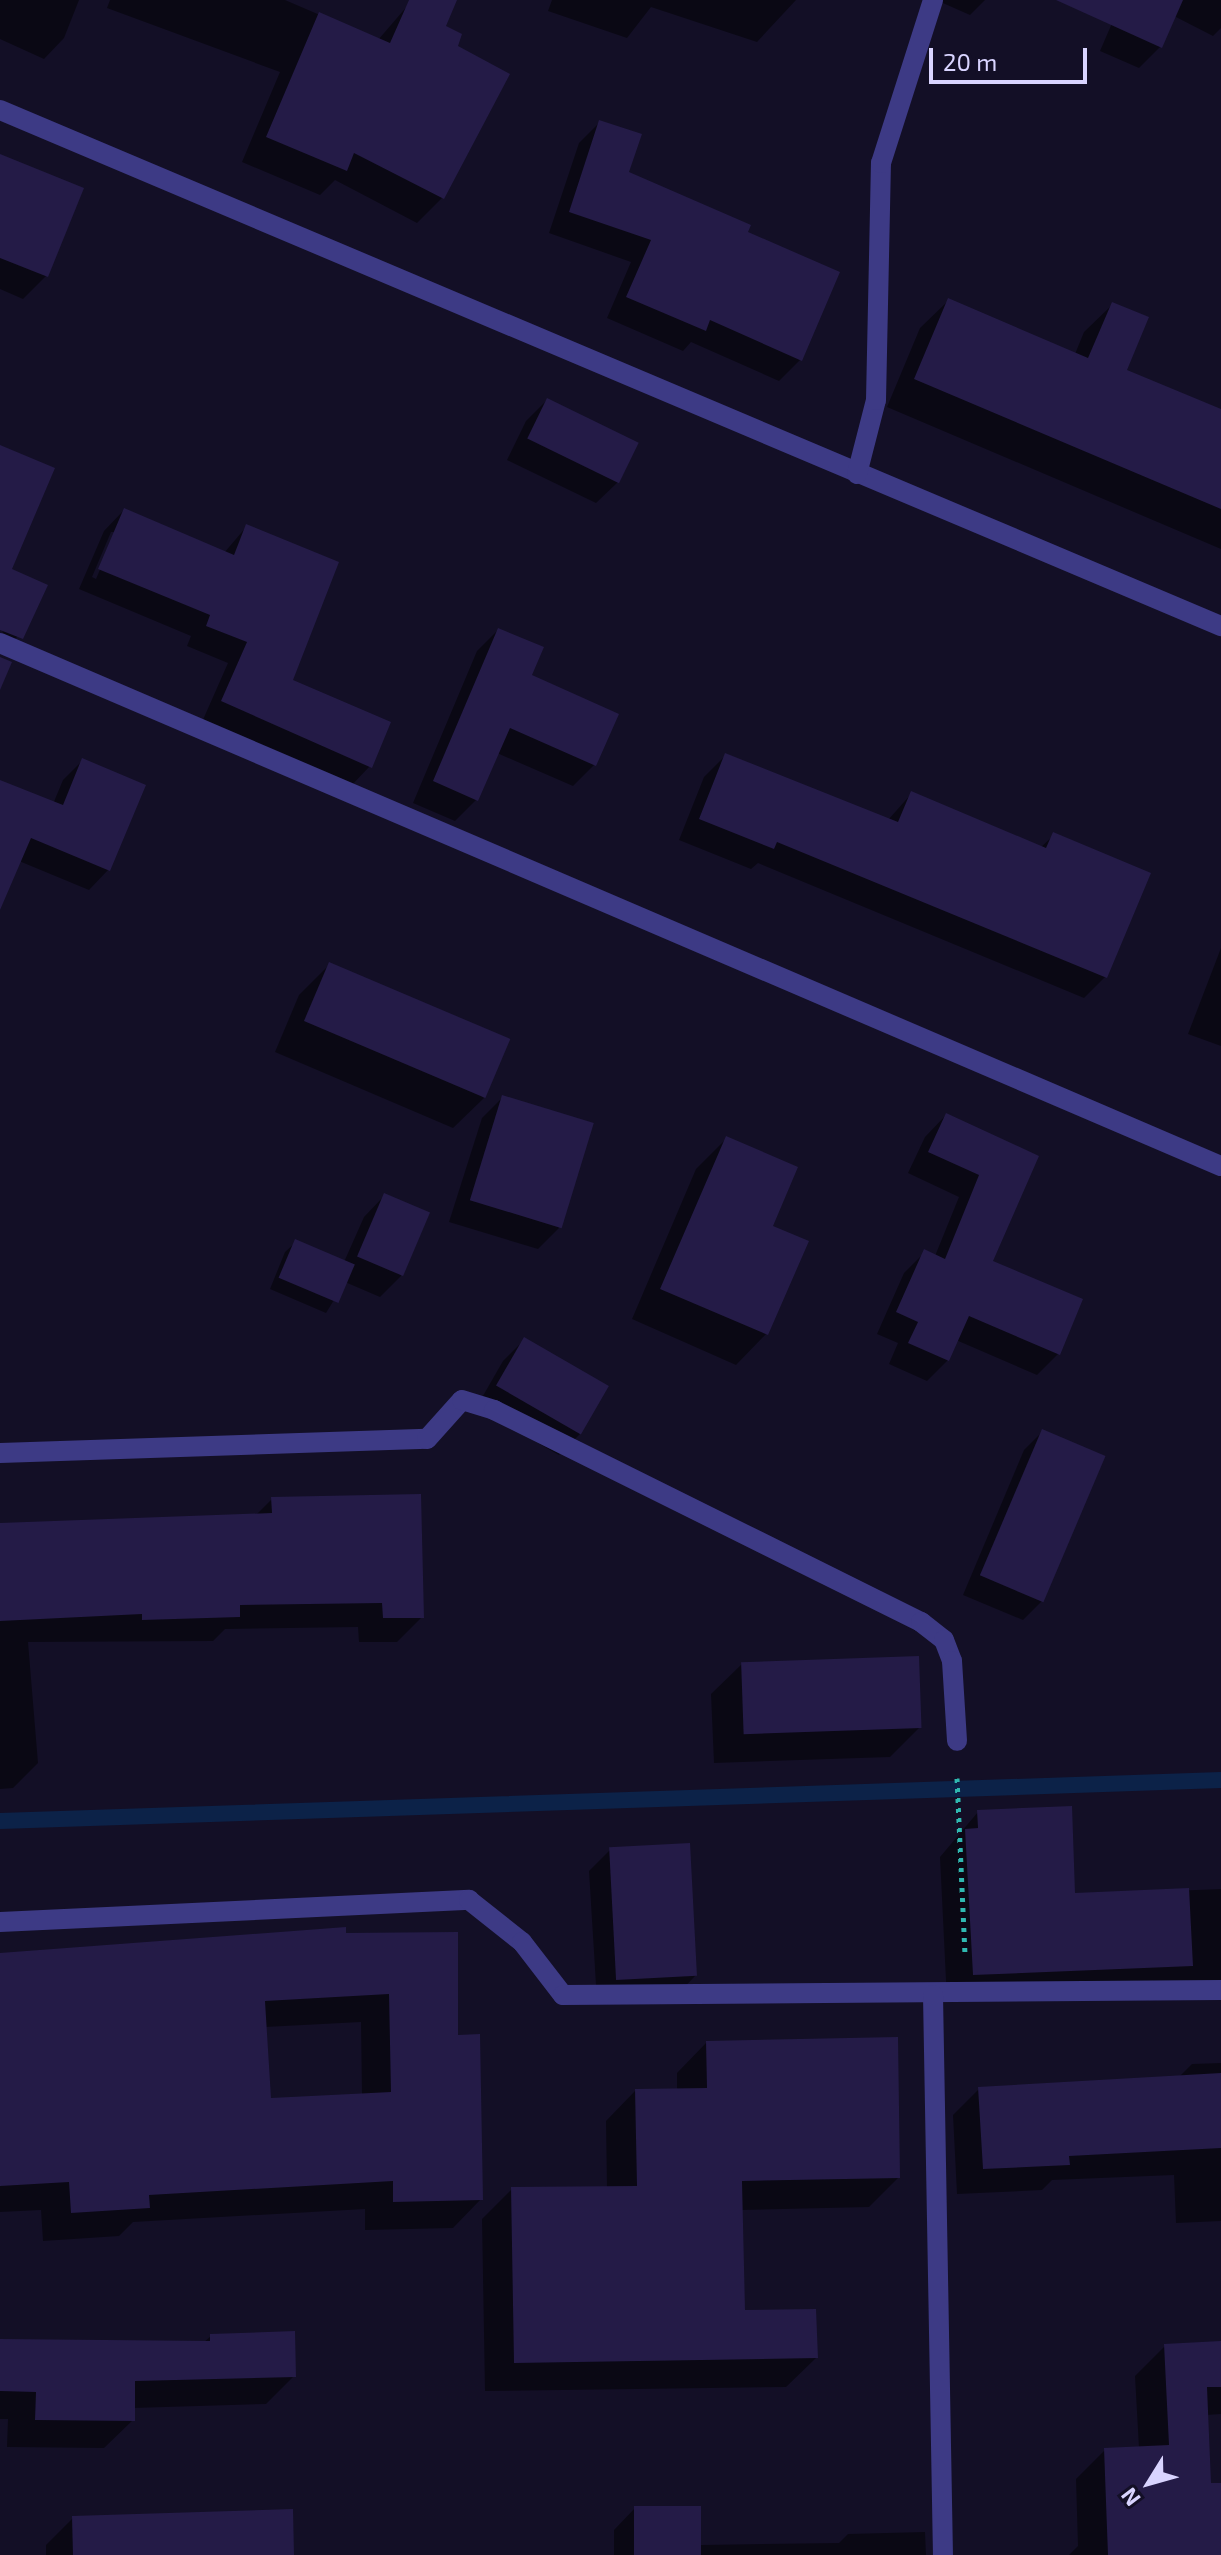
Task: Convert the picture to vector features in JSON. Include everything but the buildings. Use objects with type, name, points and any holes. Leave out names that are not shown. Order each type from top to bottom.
[{"type":"street","points":[[857,474],[876,400],[881,163],[933,0]]},
{"type":"street","points":[[0,110],[1221,626]]},
{"type":"street","points":[[0,643],[1221,1166]]},
{"type":"street","points":[[0,1453],[427,1439],[462,1400],[494,1410],[921,1622],[944,1640],[952,1661],[957,1741]]},
{"type":"street","points":[[0,1922],[469,1900],[522,1942],[563,1995],[933,1995],[1221,1990]]},
{"type":"street","points":[[933,1995],[943,2555]]},
{"type":"path","points":[[933,1995],[966,1967],[958,1809]]},
{"type":"waterway","points":[[0,1821],[1221,1780]]}]
